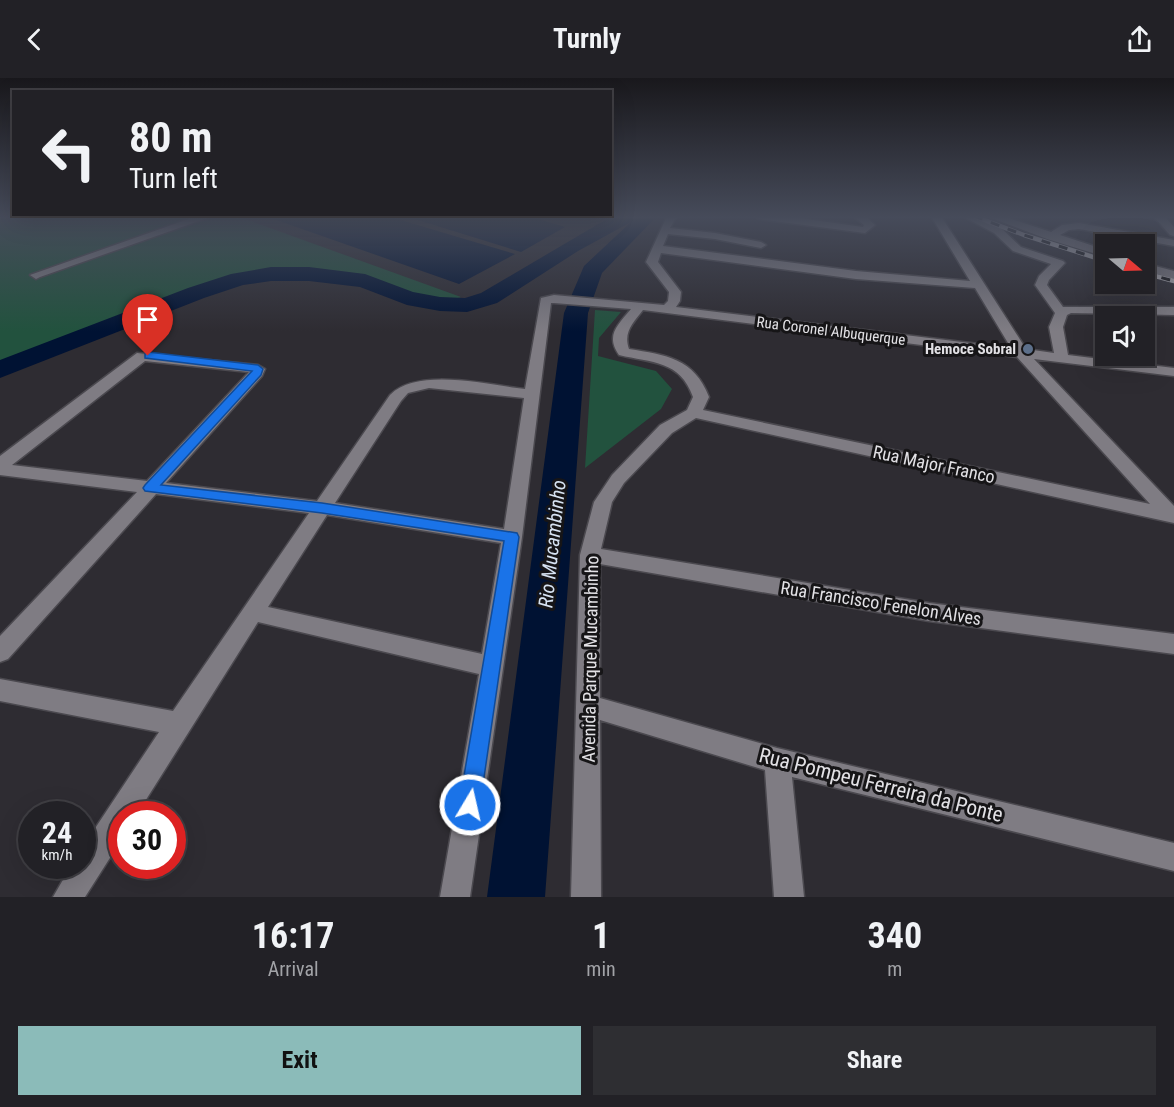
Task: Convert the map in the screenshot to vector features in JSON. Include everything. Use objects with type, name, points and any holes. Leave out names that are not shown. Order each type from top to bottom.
[{"type":"street","points":[[36,275],[97,254]]},
{"type":"street","points":[[656,254],[652,262],[675,292],[674,301],[668,310]]},
{"type":"street","points":[[698,254],[856,275],[979,285]]},
{"type":"street","points":[[960,254],[1021,354],[1173,517]]},
{"type":"street","points":[[1034,254],[1059,262],[1042,279],[1041,285],[1061,313]]},
{"type":"street","points":[[1155,269],[1174,275]]},
{"type":"street","name":"Rua Coronel Albuquerque","points":[[532,394],[544,303],[554,299],[640,306],[1174,372]]},
{"type":"street","points":[[640,306],[620,331],[620,346],[624,352],[676,364],[692,376],[701,397],[694,412]]},
{"type":"street","points":[[1061,313],[1081,308],[1174,311]]},
{"type":"street","points":[[1061,313],[1056,327],[1062,359]]},
{"type":"street","points":[[0,467],[142,356],[258,369],[257,373],[0,652]]},
{"type":"street","points":[[68,897],[252,612],[395,398],[403,390],[429,384],[532,394],[492,667],[454,897]]},
{"type":"street","name":"Rua Major Franco","points":[[694,412],[1173,517]]},
{"type":"street","name":"Avenida Parque Mucambinho","points":[[586,897],[590,555],[603,502],[618,478],[666,429],[694,412]]},
{"type":"street","points":[[0,467],[150,488],[322,508],[512,537]]},
{"type":"street","name":"Rua Francisco Fenelon Alves","points":[[590,555],[929,612],[1174,644]]},
{"type":"street","points":[[252,612],[492,667]]},
{"type":"street","points":[[0,690],[179,724]]},
{"type":"street","name":"Rua Pompeu Ferreira da Ponte","points":[[590,706],[777,761],[1174,857]]},
{"type":"street","points":[[777,761],[789,897]]},
{"type":"green space","points":[[0,254],[343,254],[461,297],[440,304],[407,298],[365,281],[309,274],[271,274],[239,279],[196,293],[0,370]]},
{"type":"green space","points":[[595,310],[621,312],[599,338],[598,356],[656,371],[672,389],[661,409],[585,468]]},
{"type":"water","points":[[374,254],[515,254],[459,284]]},
{"type":"waterway","points":[[0,370],[196,293],[239,279],[271,274],[309,274],[365,281],[407,298],[440,304],[467,305],[489,298],[559,254]]},
{"type":"waterway","name":"Rio Mucambinho","points":[[516,897],[576,313],[592,271],[609,254]]},
{"type":"railway","points":[[1085,254],[1095,258]]},
{"type":"railway","points":[[1155,276],[1174,281]]},
{"type":"place","name":"Hemoce Sobral","points":[[1028,349]]},
{"type":"route","points":[[148,356],[253,366],[258,369],[257,373],[150,488],[322,508],[512,537],[470,805]]}]
